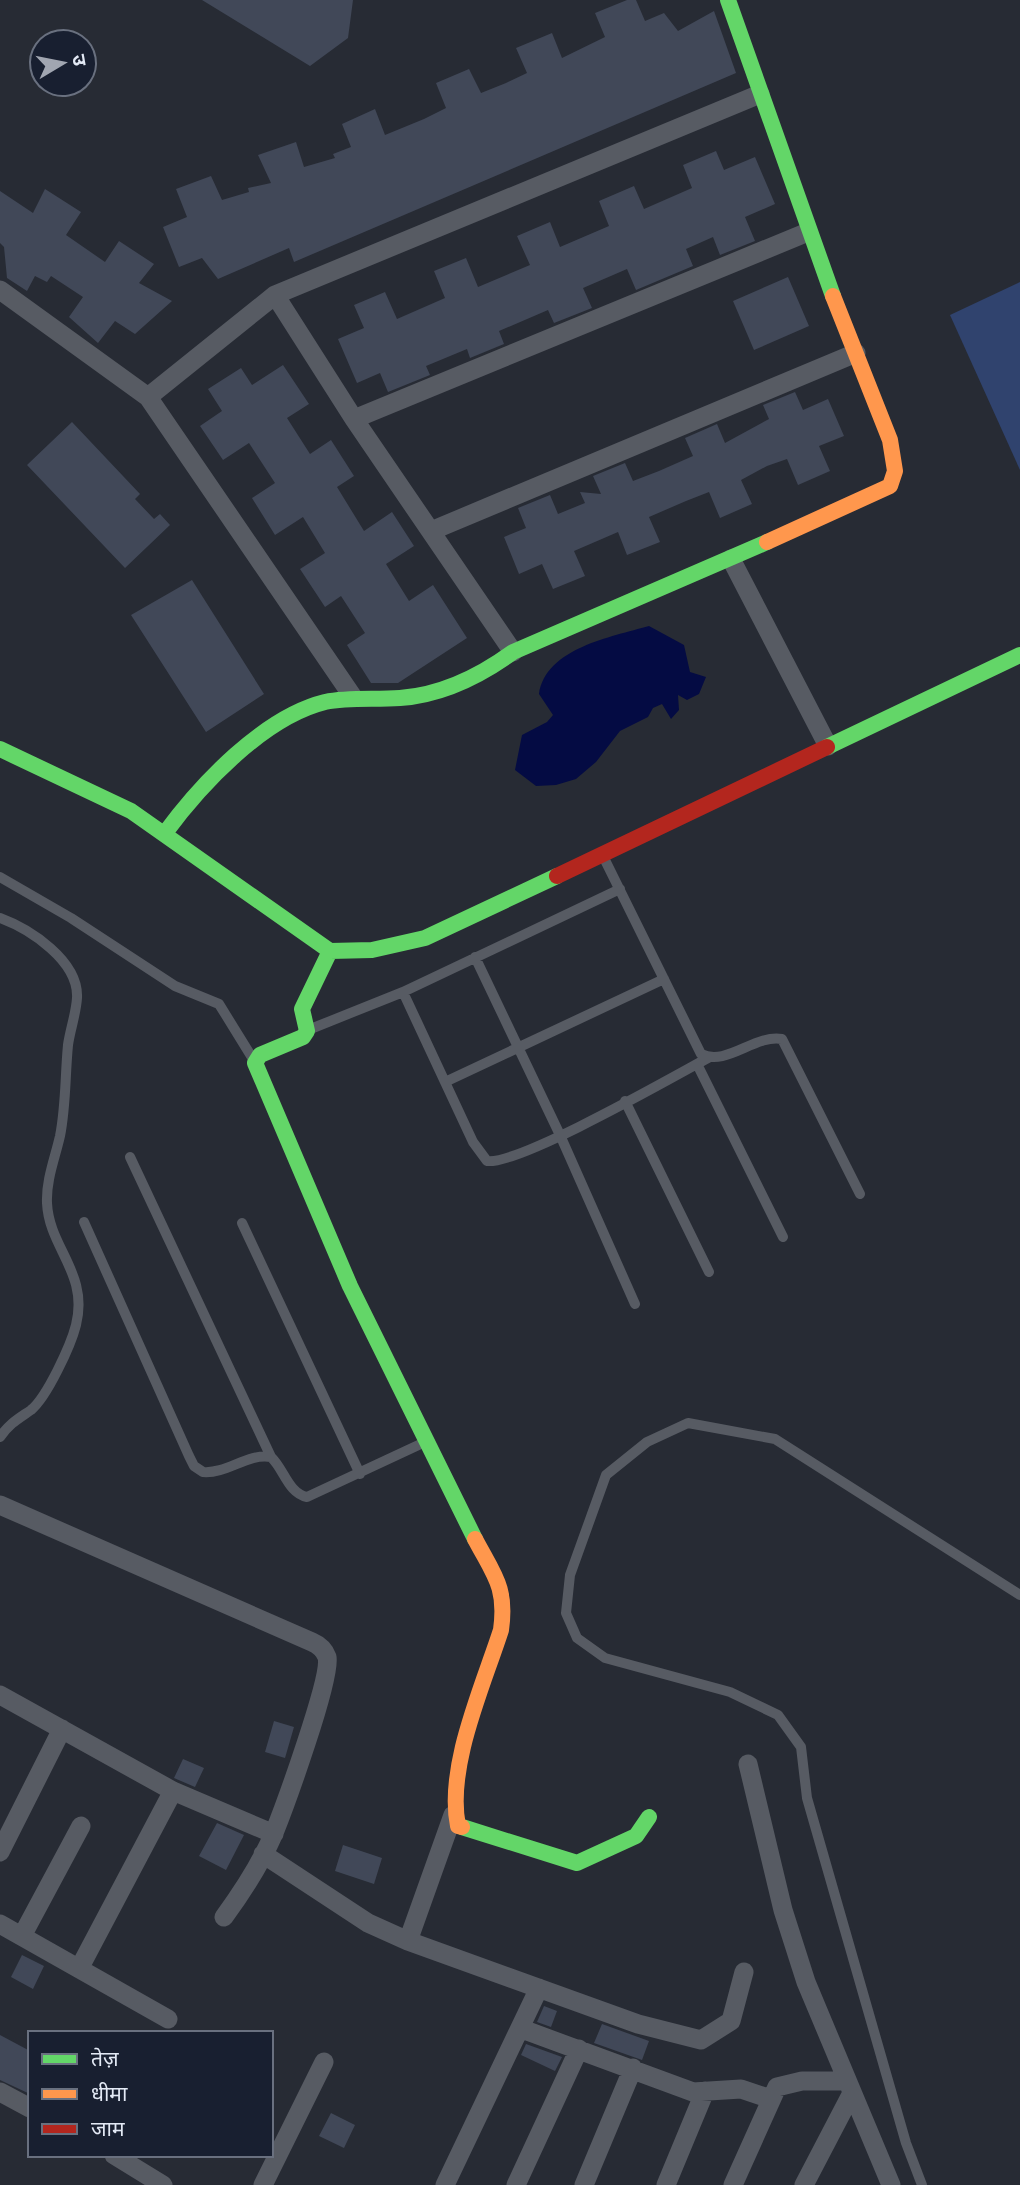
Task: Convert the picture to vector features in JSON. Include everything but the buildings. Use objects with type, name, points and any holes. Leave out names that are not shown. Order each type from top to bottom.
[{"type":"street","points":[[165,833],[192,796],[271,730],[311,706],[354,696],[412,698],[448,688],[487,672],[513,652],[864,500],[890,486],[895,471],[890,440],[808,232],[728,0]]},
{"type":"street","points":[[148,397],[275,295],[760,94]]},
{"type":"street","points":[[355,419],[808,232]]},
{"type":"street","points":[[0,290],[148,397],[354,696]]},
{"type":"street","points":[[275,295],[355,419],[513,652]]},
{"type":"street","points":[[431,531],[856,352]]},
{"type":"street","points":[[730,559],[828,746]]},
{"type":"street","points":[[0,749],[131,811],[330,951],[352,953],[388,949],[419,940],[1020,655]]},
{"type":"street","points":[[330,951],[302,1009],[307,1031],[303,1037],[260,1055],[255,1063],[350,1286],[477,1546],[497,1578],[505,1608],[457,1778],[453,1815],[408,1941]]},
{"type":"street","points":[[0,1505],[321,1646],[328,1665],[274,1834],[225,1917]]},
{"type":"street","points":[[0,1695],[173,1791],[274,1834]]},
{"type":"street","points":[[0,1852],[62,1729]]},
{"type":"street","points":[[748,1764],[783,1910],[806,1982],[891,2185]]},
{"type":"street","points":[[80,1967],[173,1791]]},
{"type":"street","points":[[453,1815],[458,1826],[577,1863],[636,1836],[649,1817]]},
{"type":"street","points":[[22,1936],[81,1826]]},
{"type":"street","points":[[263,1854],[368,1923],[408,1941],[638,2024],[701,2040],[731,2021],[744,1972]]},
{"type":"street","points":[[0,1924],[168,2019]]},
{"type":"street","points":[[445,2185],[522,2029],[539,1988]]},
{"type":"street","points":[[522,2029],[693,2092],[741,2089],[771,2099]]},
{"type":"street","points":[[516,2185],[579,2049]]},
{"type":"street","points":[[263,2185],[324,2062]]},
{"type":"street","points":[[584,2185],[633,2068]]},
{"type":"street","points":[[733,2185],[777,2087],[786,2083],[850,2087]]},
{"type":"street","points":[[804,2185],[850,2087]]},
{"type":"street","points":[[666,2185],[705,2091]]},
{"type":"street","points":[[0,2092],[28,2107]]},
{"type":"street","points":[[117,2157],[163,2185]]},
{"type":"lane","points":[[601,854],[694,1043],[701,1054],[708,1058]]},
{"type":"lane","points":[[0,877],[62,913],[175,986],[219,1004],[255,1063]]},
{"type":"lane","points":[[307,1031],[403,992],[620,889]]},
{"type":"lane","points":[[0,918],[52,951],[74,981],[77,996],[68,1045],[66,1092],[46,1193],[52,1230],[70,1263],[78,1302],[76,1325],[47,1387],[30,1410],[12,1420],[0,1437]]},
{"type":"lane","points":[[475,957],[635,1304]]},
{"type":"lane","points":[[445,1083],[664,979]]},
{"type":"lane","points":[[403,992],[473,1142],[487,1161],[511,1158],[708,1058],[763,1040],[782,1039],[860,1194]]},
{"type":"lane","points":[[697,1064],[783,1237]]},
{"type":"lane","points":[[625,1101],[709,1272]]},
{"type":"lane","points":[[130,1157],[271,1457],[299,1495],[318,1493],[426,1442]]},
{"type":"lane","points":[[84,1222],[194,1466],[203,1472],[212,1473],[261,1455],[271,1457]]},
{"type":"lane","points":[[242,1223],[360,1474]]},
{"type":"lane","points":[[922,2185],[906,2143],[807,1798],[801,1747],[778,1715],[742,1698],[605,1658],[576,1638],[566,1613],[570,1575],[606,1475],[647,1442],[688,1423],[775,1439],[1020,1595]]},
{"type":"shaded area","points":[[1020,282],[1020,470],[950,315]]},
{"type":"shaded area","points":[[649,626],[684,645],[690,672],[706,677],[699,694],[687,700],[678,695],[679,710],[671,719],[662,704],[653,708],[648,717],[620,731],[596,762],[576,779],[556,785],[536,786],[515,770],[522,735],[547,722],[553,715],[539,694],[544,678],[554,666],[582,647]]},
{"type":"traffic: fast","points":[[728,0],[833,296]]},
{"type":"traffic: fast","points":[[165,833],[215,774],[236,755],[257,737],[302,710],[334,700],[416,696],[460,683],[513,652],[767,542]]},
{"type":"traffic: fast","points":[[827,747],[1020,655]]},
{"type":"traffic: fast","points":[[0,749],[131,811],[330,951],[372,950],[425,938],[557,876]]},
{"type":"traffic: fast","points":[[330,951],[302,1009],[307,1031],[303,1037],[260,1055],[255,1063],[350,1286],[475,1539]]},
{"type":"traffic: fast","points":[[462,1827],[577,1863],[636,1836],[649,1817]]},
{"type":"traffic: slow","points":[[767,542],[890,486],[895,471],[890,440],[833,296]]},
{"type":"traffic: slow","points":[[462,1827],[458,1826],[457,1778],[468,1727],[501,1630],[502,1615],[497,1582],[475,1539]]},
{"type":"traffic: jam","points":[[557,876],[827,747]]}]
